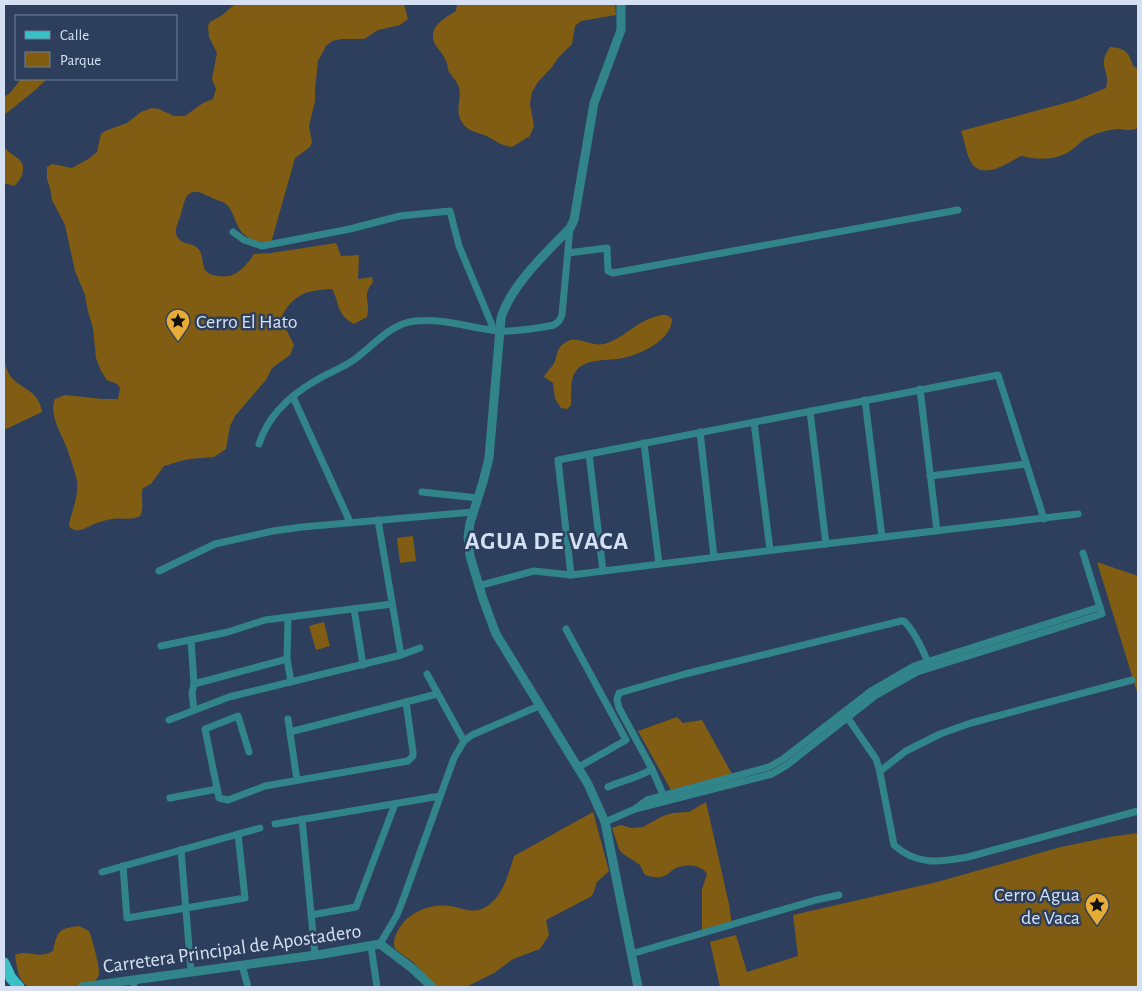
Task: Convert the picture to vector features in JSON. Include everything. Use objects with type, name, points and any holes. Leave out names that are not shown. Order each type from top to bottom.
[{"type":"main road","points":[[4,964],[11,987]]},
{"type":"main road","points":[[4,964],[11,978],[19,987]]},
{"type":"street","points":[[622,4],[621,30],[594,103],[574,220],[570,228],[528,274],[511,296],[504,307],[497,330],[489,458],[470,524],[468,544],[472,567],[496,634],[578,768],[596,801],[604,822],[638,987]]},
{"type":"street","points":[[568,253],[607,248],[608,270],[613,273],[958,210]]},
{"type":"street","points":[[233,232],[244,240],[262,246],[400,216],[450,211],[459,246],[497,330]]},
{"type":"street","points":[[259,444],[264,429],[275,413],[293,396],[315,381],[355,359],[400,325],[414,321],[431,320],[497,330],[554,325],[562,315],[570,228]]},
{"type":"street","points":[[571,576],[558,460],[998,375],[1044,519]]},
{"type":"street","points":[[920,389],[937,531]]},
{"type":"street","points":[[293,396],[350,522]]},
{"type":"street","points":[[865,400],[882,537]]},
{"type":"street","points":[[810,411],[826,544]]},
{"type":"street","points":[[754,422],[770,550]]},
{"type":"street","points":[[700,432],[714,557]]},
{"type":"street","points":[[644,443],[659,564]]},
{"type":"street","points":[[589,454],[602,571]]},
{"type":"street","points":[[930,476],[1026,464]]},
{"type":"street","points":[[422,492],[478,498]]},
{"type":"street","points":[[159,571],[215,544],[236,538],[302,526],[473,512]]},
{"type":"street","points":[[478,586],[534,571],[571,576],[770,550],[1078,514]]},
{"type":"street","points":[[378,520],[401,655]]},
{"type":"street","points":[[604,822],[635,809],[647,800],[665,798],[769,767],[846,715],[871,691],[895,676],[1101,611],[1083,553]]},
{"type":"street","points":[[161,646],[228,632],[265,620],[392,604]]},
{"type":"street","points":[[354,609],[363,665]]},
{"type":"street","points":[[288,618],[287,658],[292,682]]},
{"type":"street","points":[[665,798],[618,704],[618,696],[623,692],[686,674],[901,621],[904,621],[908,626],[929,664]]},
{"type":"street","points":[[566,629],[626,740],[578,768]]},
{"type":"street","points":[[190,640],[194,710]]},
{"type":"street","points":[[169,720],[230,697],[363,665],[420,648]]},
{"type":"street","points":[[194,684],[287,658]]},
{"type":"street","points":[[427,674],[464,741]]},
{"type":"street","points":[[880,771],[906,752],[940,734],[971,723],[1132,680]]},
{"type":"street","points":[[290,732],[437,694]]},
{"type":"street","points":[[248,752],[238,716],[205,729],[219,798],[228,800],[265,786],[410,760],[413,756],[413,747],[406,702]]},
{"type":"street","points":[[377,987],[376,945],[397,915],[454,758],[464,741],[472,735],[539,706]]},
{"type":"street","points":[[846,715],[876,760],[880,771],[894,845],[907,854],[927,861],[939,862],[968,857],[1138,811]]},
{"type":"street","points":[[288,719],[297,780]]},
{"type":"street","points":[[608,787],[639,777],[652,769]]},
{"type":"street","points":[[170,798],[217,789]]},
{"type":"street","points":[[275,824],[440,796]]},
{"type":"street","points":[[311,915],[356,907],[395,804]]},
{"type":"street","points":[[302,819],[315,955]]},
{"type":"street","points":[[102,872],[260,828]]},
{"type":"street","points":[[123,866],[127,918],[245,898],[238,834]]},
{"type":"street","points":[[181,850],[190,971]]},
{"type":"street","points":[[631,954],[839,895]]},
{"type":"street","name":"Carretera Principal de Apostadero","points":[[82,987],[134,983],[190,971],[376,945],[413,969],[432,987]]},
{"type":"street","points":[[242,965],[248,987]]},
{"type":"green space","points":[[235,4],[404,4],[408,19],[400,25],[378,30],[364,39],[342,39],[332,41],[326,46],[318,61],[315,101],[309,126],[312,142],[310,147],[295,158],[271,243],[255,241],[246,236],[226,204],[198,192],[189,194],[185,200],[176,230],[180,240],[198,248],[206,271],[218,276],[235,274],[254,254],[336,243],[341,256],[359,255],[358,279],[372,277],[373,282],[369,287],[367,295],[367,317],[354,324],[348,320],[341,312],[332,289],[316,290],[303,294],[292,301],[283,314],[284,325],[294,345],[290,355],[272,368],[266,380],[235,416],[230,426],[226,449],[214,457],[188,459],[164,466],[151,484],[143,488],[140,516],[110,519],[81,530],[76,530],[70,528],[69,524],[76,497],[77,481],[68,451],[55,419],[53,405],[55,399],[65,395],[118,399],[120,388],[117,384],[107,380],[96,358],[93,328],[85,295],[75,271],[65,225],[52,200],[47,179],[47,167],[52,164],[72,168],[90,158],[97,152],[101,134],[127,123],[141,112],[152,108],[174,116],[185,116],[203,103],[213,99],[216,89],[212,79],[217,53],[209,37],[208,26],[210,22],[221,16]]},
{"type":"green space","points":[[457,4],[615,4],[616,15],[581,21],[575,26],[572,44],[538,82],[532,92],[530,104],[534,126],[530,136],[512,147],[503,145],[471,130],[461,120],[458,109],[460,95],[458,85],[449,72],[445,57],[433,39],[434,31],[438,24],[456,11]]},
{"type":"green space","points":[[1110,47],[1119,48],[1126,52],[1133,66],[1138,69],[1138,128],[1112,130],[1096,134],[1085,139],[1067,153],[1054,158],[1041,159],[1021,156],[995,169],[988,170],[982,170],[971,162],[961,131],[1076,100],[1106,88],[1107,76],[1104,59]]},
{"type":"green space","points":[[20,80],[46,80],[4,115],[4,97],[10,93]]},
{"type":"green space","points":[[4,146],[20,160],[23,167],[22,176],[14,186],[4,183]]},
{"type":"green space","points":[[667,315],[672,319],[671,327],[661,340],[630,356],[591,362],[580,367],[572,379],[571,405],[567,409],[561,408],[555,399],[553,383],[544,377],[554,363],[558,350],[563,344],[571,340],[580,340],[594,344],[604,344],[619,338],[645,320]]},
{"type":"green space","points":[[4,359],[11,377],[34,395],[42,412],[4,430]]},
{"type":"green space","points":[[413,536],[416,561],[400,563],[397,538]]},
{"type":"green space","points":[[1097,562],[1138,576],[1138,695]]},
{"type":"green space","points":[[324,622],[330,646],[316,650],[309,626]]},
{"type":"green space","points":[[677,717],[683,723],[702,720],[732,774],[671,790],[638,731]]},
{"type":"green space","points":[[706,802],[732,925],[702,931],[702,889],[707,874],[705,871],[694,866],[682,866],[661,877],[645,875],[640,865],[619,849],[612,828],[621,825],[631,828],[643,827],[663,816],[689,812]]},
{"type":"green space","points":[[593,812],[609,871],[597,882],[590,897],[546,920],[549,935],[540,949],[513,959],[494,973],[466,987],[436,987],[414,963],[395,949],[394,940],[400,927],[404,921],[415,913],[429,907],[443,905],[471,911],[484,908],[500,892],[514,856]]},
{"type":"green space","points":[[1138,833],[1138,987],[720,987],[710,942],[736,935],[747,972],[798,956],[793,915],[937,882],[1061,847]]},
{"type":"green space","points":[[79,926],[89,931],[96,952],[99,974],[93,984],[34,988],[25,984],[18,972],[15,955],[20,953],[47,954],[53,951],[56,939],[62,930]]},
{"type":"place","name":"Cerro El Hato","points":[[178,342]]},
{"type":"place","name":"Cerro Agua de Vaca","points":[[1097,926]]},
{"type":"district","name":"AGUA DE VACA","points":[[547,540]]}]
